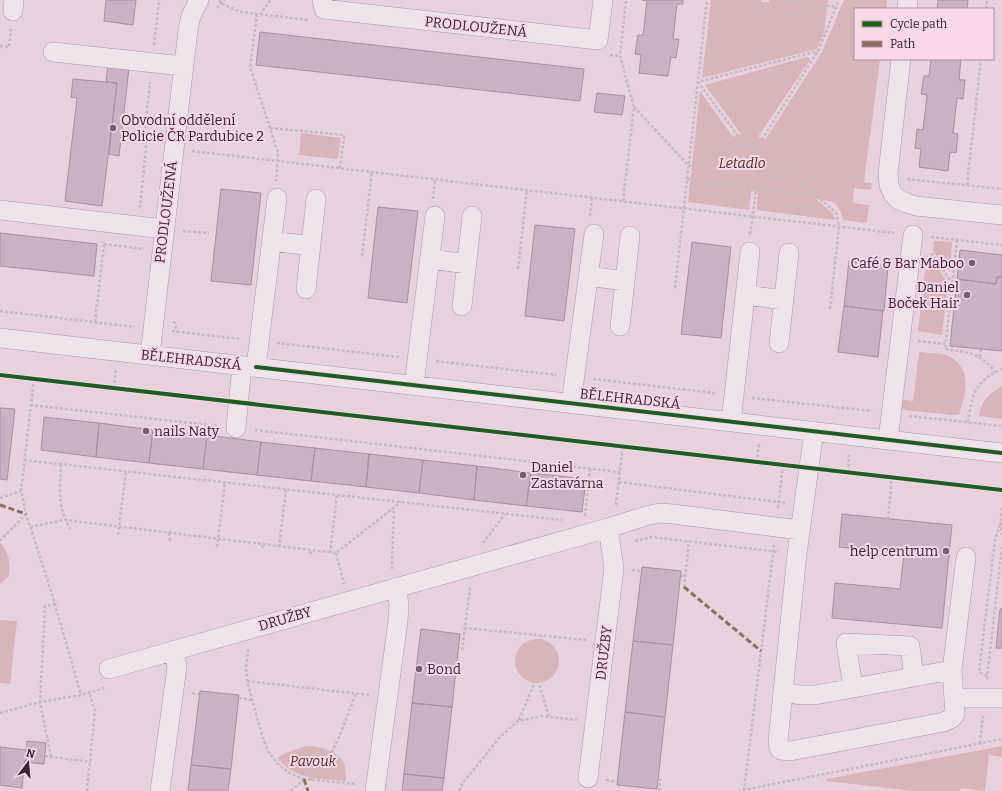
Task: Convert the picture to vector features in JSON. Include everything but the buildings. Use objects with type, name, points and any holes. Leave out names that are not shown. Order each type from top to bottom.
[{"type":"street","name":"PRODLOUŽENÁ","points":[[150,355],[153,329],[172,230],[183,66],[191,16],[199,0]]},
{"type":"street","name":"PRODLOUŽENÁ","points":[[322,0],[324,10],[598,40],[603,0]]},
{"type":"street","points":[[53,52],[183,66]]},
{"type":"street","points":[[901,60],[895,173],[889,185],[893,194],[899,200],[916,206],[1002,215]]},
{"type":"street","points":[[236,428],[272,241],[277,198]]},
{"type":"street","points":[[306,289],[316,199]]},
{"type":"street","points":[[0,210],[172,230]]},
{"type":"street","points":[[414,386],[435,216]]},
{"type":"street","points":[[462,306],[472,216]]},
{"type":"street","points":[[571,404],[594,234]]},
{"type":"street","points":[[620,326],[630,236]]},
{"type":"street","points":[[888,440],[900,339],[922,236]]},
{"type":"street","points":[[272,241],[311,246]]},
{"type":"street","points":[[731,422],[750,252]]},
{"type":"street","points":[[779,343],[789,253]]},
{"type":"street","points":[[430,259],[467,264]]},
{"type":"street","points":[[588,276],[625,281]]},
{"type":"street","points":[[745,295],[784,300]]},
{"type":"street","name":"BĚLEHRADSKÁ","points":[[0,338],[1002,453]]},
{"type":"street","points":[[814,431],[800,530],[778,744],[781,750],[787,752],[949,720],[952,718],[955,714],[952,670],[966,557]]},
{"type":"street","name":"DRUŽBY","points":[[109,668],[608,528],[649,515],[660,513],[673,514],[800,530]]},
{"type":"street","name":"DRUŽBY","points":[[588,778],[614,568],[608,528]]},
{"type":"street","points":[[376,789],[399,610],[396,587]]},
{"type":"street","points":[[853,688],[846,643],[910,646],[914,677]]},
{"type":"street","points":[[160,791],[177,667],[174,650]]},
{"type":"street","points":[[784,692],[815,695],[952,670]]},
{"type":"street","points":[[954,698],[1002,698]]},
{"type":"path","points":[[104,244],[147,249],[147,242],[138,232],[138,226],[146,149],[145,131],[159,0]]},
{"type":"path","points":[[270,0],[259,15],[250,67],[278,153],[278,161]]},
{"type":"path","points":[[623,201],[634,108],[620,56],[626,0]]},
{"type":"path","points":[[675,288],[707,0]]},
{"type":"path","points":[[782,0],[836,6]]},
{"type":"path","points":[[750,252],[748,246],[760,146],[818,51],[839,0]]},
{"type":"path","points":[[0,46],[9,47]]},
{"type":"path","points":[[698,82],[818,51]]},
{"type":"path","points":[[968,186],[981,60]]},
{"type":"path","points":[[698,82],[741,140]]},
{"type":"path","points":[[634,108],[689,166]]},
{"type":"path","points":[[270,128],[344,135],[340,168]]},
{"type":"path","points":[[689,166],[729,143],[741,140],[760,146],[836,212],[839,226],[830,309]]},
{"type":"path","points":[[188,151],[1002,245]]},
{"type":"path","points":[[362,256],[372,172]]},
{"type":"path","points":[[895,173],[906,179],[1002,189]]},
{"type":"path","points":[[687,180],[818,196]]},
{"type":"path","points":[[518,269],[527,190]]},
{"type":"path","points":[[94,221],[104,244],[95,322]]},
{"type":"path","points":[[172,230],[208,233]]},
{"type":"path","points":[[922,236],[930,244]]},
{"type":"path","points":[[957,240],[945,349],[964,352],[980,357],[985,360],[995,372]]},
{"type":"path","points":[[929,250],[952,284]]},
{"type":"path","points":[[0,311],[177,332]]},
{"type":"path","points":[[130,326],[133,322]]},
{"type":"path","points":[[900,339],[945,344]]},
{"type":"path","points":[[980,357],[981,349]]},
{"type":"path","points":[[968,422],[972,396],[976,389],[983,381],[995,372],[1002,369]]},
{"type":"path","points":[[27,378],[41,379]]},
{"type":"path","points":[[34,378],[21,491],[26,514],[55,604],[81,694]]},
{"type":"path","points":[[107,387],[122,388]]},
{"type":"path","points":[[30,404],[620,472]]},
{"type":"path","points":[[615,445],[631,447]]},
{"type":"path","points":[[608,528],[606,516],[613,511],[616,505],[623,446]]},
{"type":"path","points":[[24,460],[568,521]]},
{"type":"path","points":[[749,461],[764,462]]},
{"type":"path","points":[[61,464],[60,503],[65,520],[70,529]]},
{"type":"path","points":[[777,464],[808,468]]},
{"type":"path","points":[[744,790],[783,465]]},
{"type":"path","points":[[584,523],[590,468]]},
{"type":"path","points":[[118,535],[126,471]]},
{"type":"path","points":[[841,471],[855,473]]},
{"type":"path","points":[[885,476],[900,478]]},
{"type":"path","points":[[888,519],[892,477]]},
{"type":"path","points":[[217,547],[225,482]]},
{"type":"path","points":[[619,482],[779,502]]},
{"type":"path","points":[[279,547],[286,489]]},
{"type":"path","points":[[0,498],[21,491]]},
{"type":"path","points":[[330,553],[337,495]]},
{"type":"path","points":[[30,526],[65,520],[336,553],[401,502]]},
{"type":"path","points":[[394,508],[392,578],[396,587]]},
{"type":"path","points":[[1002,508],[1002,535]]},
{"type":"path","points":[[0,541],[26,514]]},
{"type":"path","points":[[482,545],[505,514]]},
{"type":"path","points":[[987,676],[979,672],[995,540],[1001,522]]},
{"type":"path","points":[[169,533],[170,542]]},
{"type":"path","points":[[611,547],[652,537],[773,551]]},
{"type":"path","points":[[684,587],[689,542]]},
{"type":"path","points":[[262,545],[263,549]]},
{"type":"path","points":[[986,683],[1002,547]]},
{"type":"path","points":[[310,550],[311,555]]},
{"type":"path","points":[[336,553],[349,601]]},
{"type":"path","points":[[462,650],[462,638],[470,585]]},
{"type":"path","points":[[51,757],[40,702],[45,606],[55,604]]},
{"type":"path","points":[[464,628],[605,642]]},
{"type":"path","points":[[459,791],[462,784],[500,737],[518,721],[537,678],[549,674],[556,667],[557,656],[551,647],[541,643],[542,636]]},
{"type":"path","points":[[248,646],[246,666],[247,681],[263,739],[268,752],[277,763],[289,772],[304,779],[376,789]]},
{"type":"path","points":[[537,678],[549,717]]},
{"type":"path","points":[[247,681],[388,698]]},
{"type":"path","points":[[0,714],[40,702],[94,691]]},
{"type":"path","points":[[87,791],[95,711],[89,692]]},
{"type":"path","points":[[309,780],[322,767],[332,753],[356,693]]},
{"type":"path","points":[[239,698],[252,700]]},
{"type":"path","points":[[518,721],[542,716],[595,722]]},
{"type":"path","points":[[738,791],[1002,739]]},
{"type":"path","points":[[45,756],[90,762]]},
{"type":"path","points":[[659,791],[658,786],[661,776]]},
{"type":"path","points":[[291,791],[304,779]]},
{"type":"green space","points":[[711,0],[761,0],[761,2],[769,2],[769,0],[828,0],[824,32],[817,49],[702,78]]},
{"type":"green space","name":"Letadlo","points":[[844,0],[887,0],[886,8],[854,8],[854,60],[880,60],[864,182],[872,183],[871,190],[854,188],[853,203],[869,205],[867,223],[843,220],[838,206],[832,202],[816,199],[833,214],[835,220],[757,210],[758,192],[751,191],[749,210],[688,202],[700,91],[733,137],[741,134],[705,85],[807,57],[810,59],[758,137],[765,140],[822,52]]},
{"type":"green space","points":[[301,133],[341,138],[338,159],[299,155]]},
{"type":"green space","points":[[934,241],[952,242],[950,272],[933,251]]},
{"type":"green space","points":[[927,254],[948,283],[942,335],[918,331]]},
{"type":"green space","points":[[919,352],[949,356],[957,361],[962,368],[966,382],[964,398],[959,414],[954,415],[905,410],[900,408],[900,399],[913,401]]},
{"type":"green space","points":[[1002,386],[1002,419],[979,416],[986,398]]},
{"type":"green space","points":[[0,543],[9,558],[10,567],[9,576],[0,584]]},
{"type":"green space","points":[[0,620],[17,621],[10,684],[0,683]]},
{"type":"green space","points":[[533,639],[541,639],[546,640],[553,645],[558,652],[558,670],[553,677],[546,682],[533,683],[525,680],[518,673],[515,665],[515,657],[518,649],[525,642]]},
{"type":"green space","name":"Pavouk","points":[[307,746],[323,748],[338,756],[345,766],[346,781],[300,775],[277,758],[288,752]]},
{"type":"green space","points":[[1002,746],[1002,757],[989,755],[985,791],[961,788],[960,791],[913,791],[826,781],[827,779]]},
{"type":"marked path","points":[[0,505],[26,514]]},
{"type":"marked path","points":[[684,587],[761,651]]},
{"type":"marked path","points":[[304,779],[308,791]]},
{"type":"cycle path","points":[[256,367],[1002,453]]},
{"type":"cycle path","points":[[0,375],[1002,490]]},
{"type":"place","name":"Obvodní oddělení Policie ČR Pardubice 2","points":[[113,128]]},
{"type":"place","name":"Café & Bar Maboo","points":[[972,263]]},
{"type":"place","name":"Daniel Boček Hair","points":[[967,295]]},
{"type":"place","name":"nails Naty","points":[[146,431]]},
{"type":"place","name":"Daniel Zastavárna","points":[[523,475]]},
{"type":"place","name":"help centrum","points":[[946,551]]},
{"type":"place","name":"Bond","points":[[419,669]]}]
